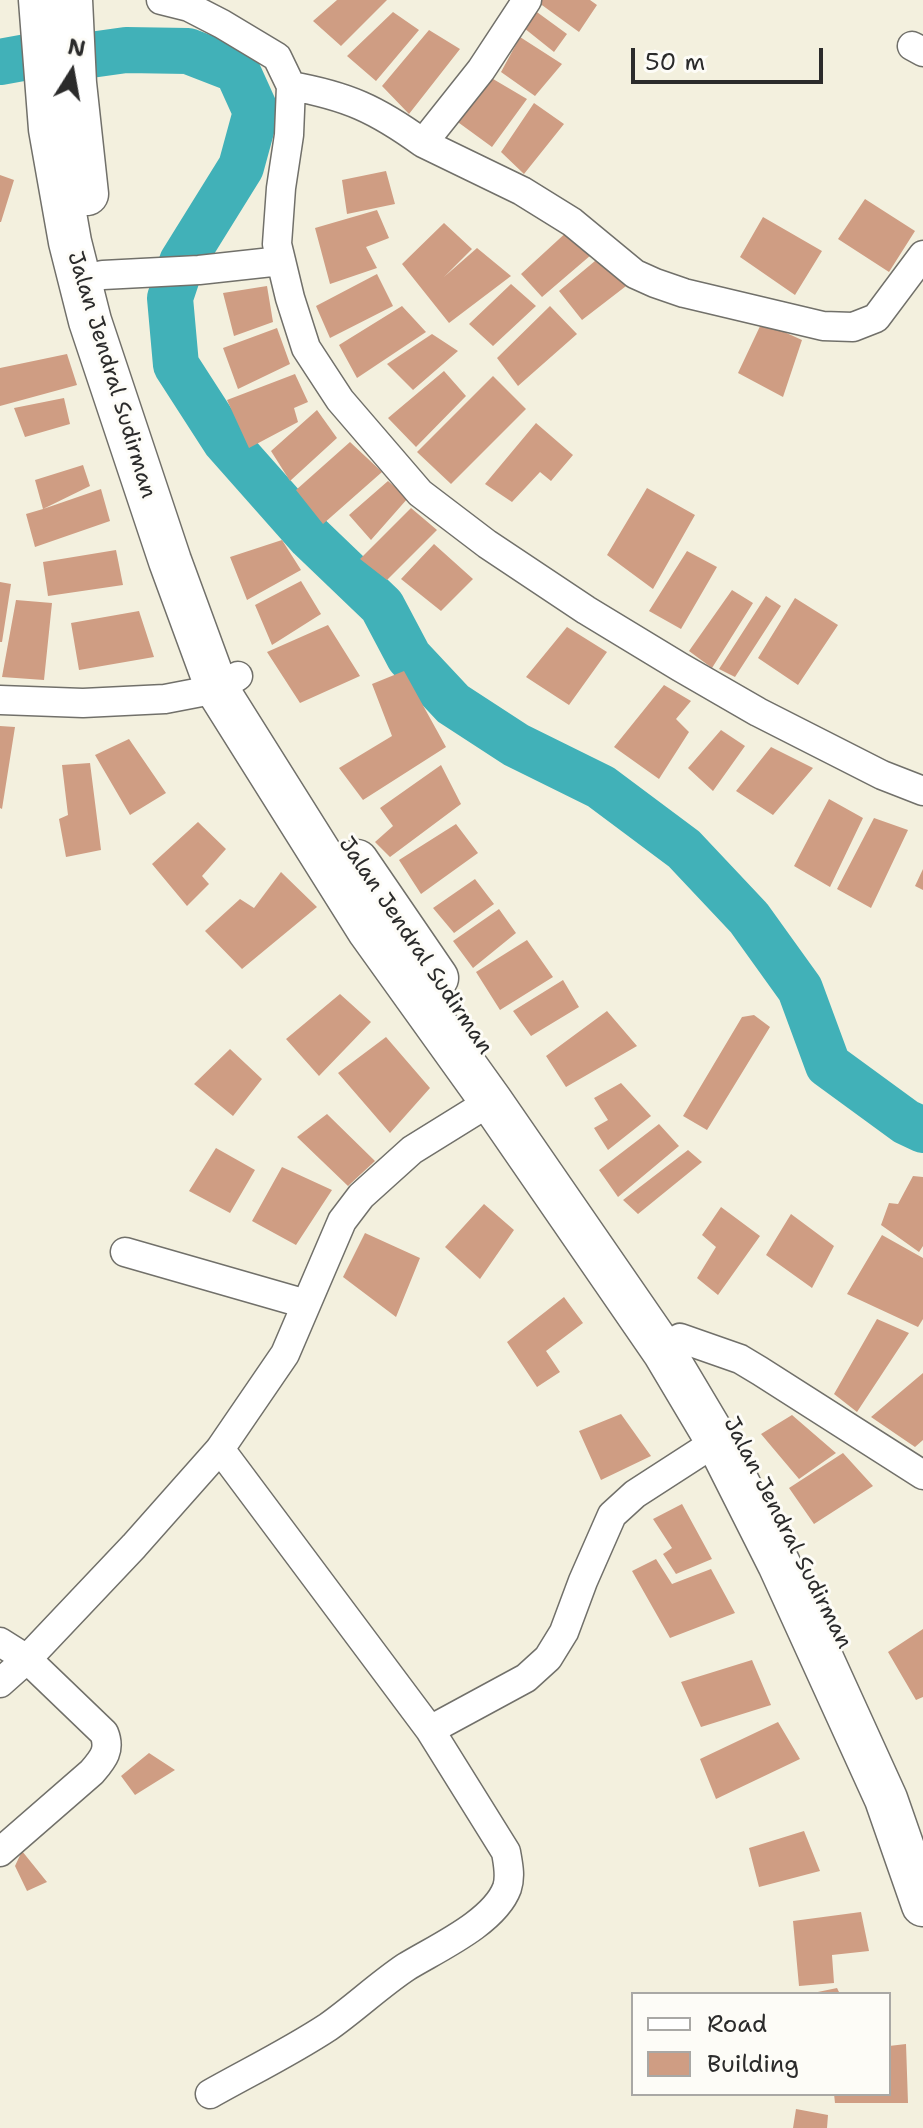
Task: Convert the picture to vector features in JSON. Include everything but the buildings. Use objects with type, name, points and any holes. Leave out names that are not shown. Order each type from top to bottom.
[{"type":"highway","name":"Jalan Jendral Sudirman","points":[[56,12],[61,82],[50,129],[70,242],[91,277],[90,321],[127,435],[227,683],[369,931],[672,1345],[719,1398],[790,1529],[890,1745],[923,1830]]},
{"type":"highway","name":"Jalan Jendral Sudirman","points":[[227,683],[331,824],[647,1284],[672,1345],[779,1564],[886,1799],[923,1905]]},
{"type":"street","points":[[161,0],[189,7],[277,57],[291,86],[277,244],[306,348],[340,400],[420,493],[487,544],[586,610],[680,667],[772,719],[882,775],[923,791]]},
{"type":"street","points":[[423,143],[481,70],[527,0]]},
{"type":"street","points":[[291,86],[347,98],[369,107],[423,143],[522,191],[572,222],[635,274],[684,293],[823,326],[853,327],[876,318],[923,255]]},
{"type":"street","points":[[91,277],[281,261]]},
{"type":"street","points":[[0,700],[83,703],[165,699],[227,683]]},
{"type":"street","points":[[0,1683],[27,1659],[134,1546],[220,1449],[285,1354],[342,1221],[361,1196],[412,1150],[491,1101]]},
{"type":"street","points":[[125,1252],[306,1304]]},
{"type":"street","points":[[672,1345],[740,1359],[923,1475]]},
{"type":"street","points":[[430,1730],[526,1678],[548,1658],[564,1632],[612,1515],[635,1494],[717,1441]]},
{"type":"street","points":[[210,2094],[287,2053],[406,1967],[448,1945],[478,1922],[506,1890],[510,1870],[506,1852],[430,1730],[220,1449]]},
{"type":"street","points":[[0,1642],[27,1659],[104,1733],[108,1743],[104,1758],[92,1772],[0,1852]]},
{"type":"waterway","points":[[0,62],[44,54],[76,57],[126,50],[188,51],[237,70],[256,112],[241,167],[182,262],[170,298],[176,365],[225,441],[310,537],[382,606],[409,657],[453,704],[516,745],[601,787],[684,849],[749,918],[800,989],[828,1065],[906,1122],[923,1130]]}]
